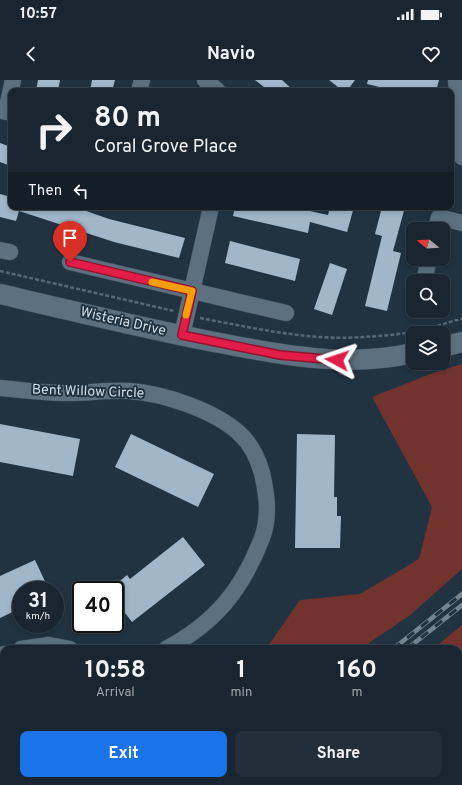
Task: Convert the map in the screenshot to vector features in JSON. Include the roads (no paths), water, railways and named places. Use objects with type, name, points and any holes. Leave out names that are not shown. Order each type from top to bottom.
[{"type":"street","points":[[205,80],[214,88]]},
{"type":"street","points":[[456,80],[462,158]]},
{"type":"street","points":[[0,110],[6,112],[8,103]]},
{"type":"street","points":[[182,335],[210,210]]},
{"type":"street","points":[[439,218],[462,223]]},
{"type":"street","points":[[70,262],[286,313]]},
{"type":"street","name":"Wisteria Drive","points":[[1,298],[280,355],[337,360],[396,357],[406,355]]},
{"type":"street","points":[[450,345],[462,342]]},
{"type":"street","name":"Bent Willow Circle","points":[[0,388],[66,393],[130,391],[156,395],[191,405],[217,418],[240,433],[249,444],[260,465],[266,492],[267,510],[264,531],[252,565],[223,607],[193,634],[173,645]]},
{"type":"railway","points":[[398,645],[462,594]]},
{"type":"railway","points":[[412,645],[462,605]]}]
